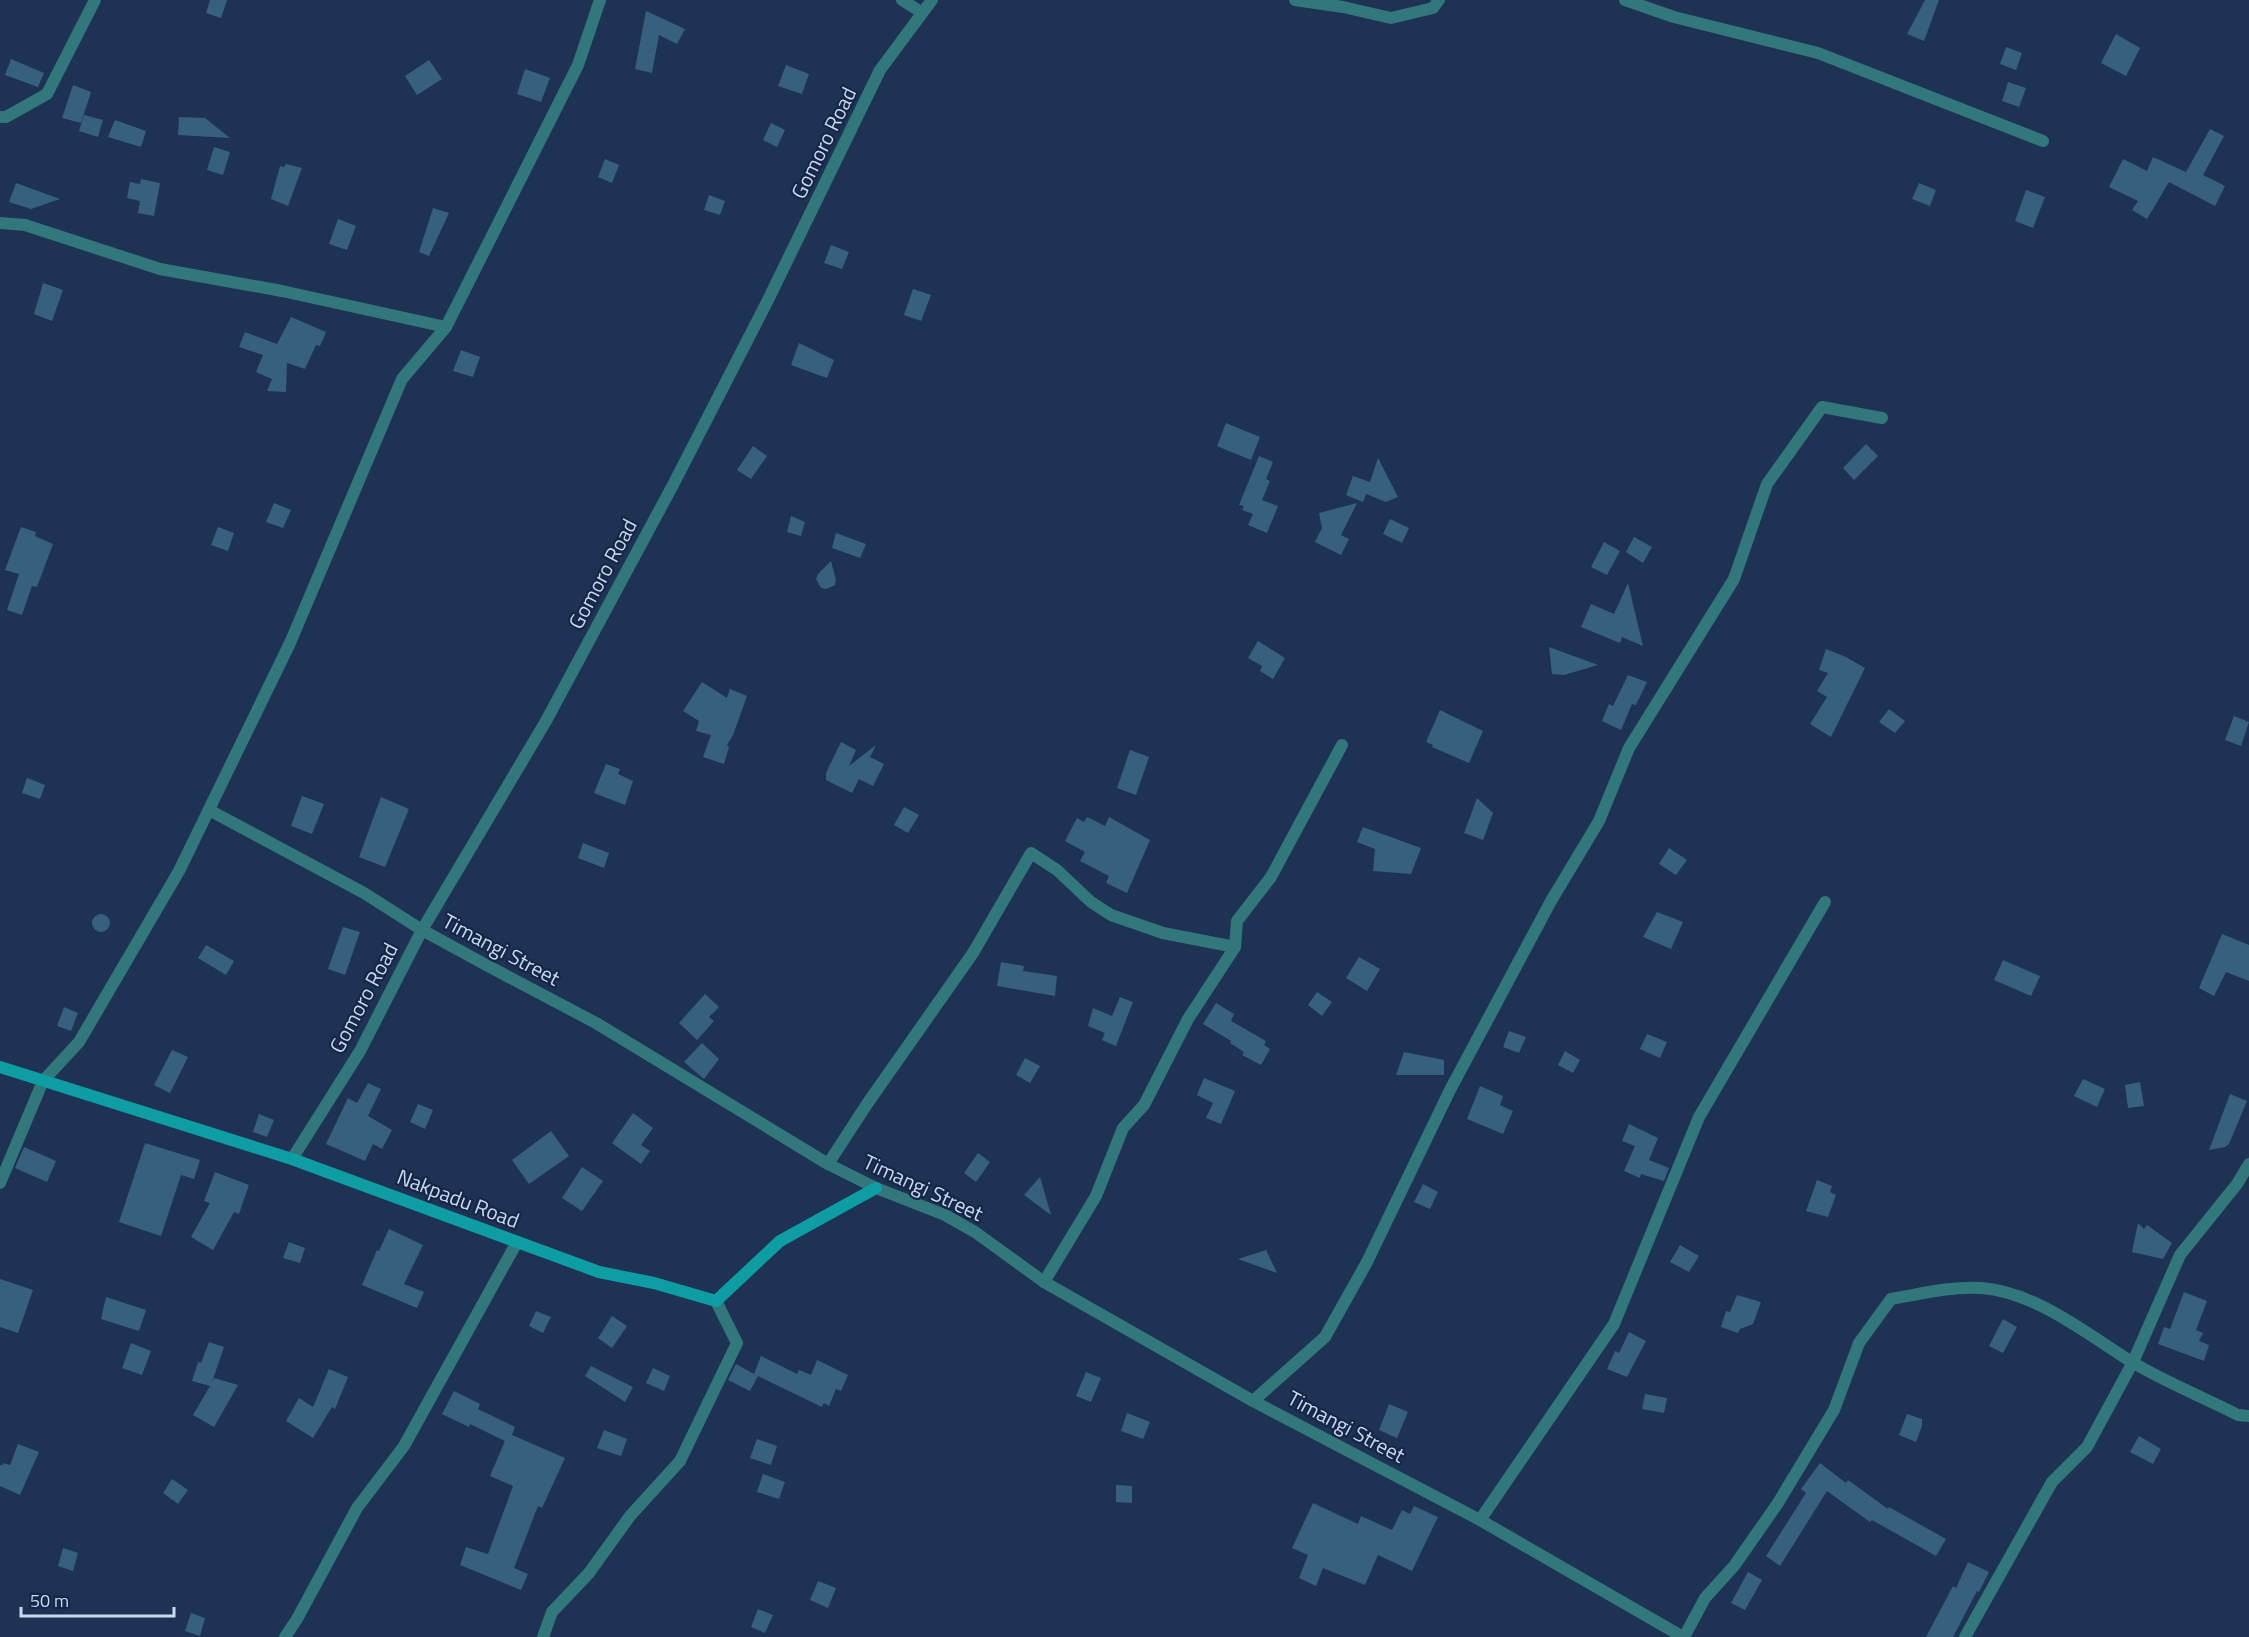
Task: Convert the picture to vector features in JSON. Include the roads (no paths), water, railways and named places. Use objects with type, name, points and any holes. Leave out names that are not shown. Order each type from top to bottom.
[{"type":"street","points":[[2,120],[47,94],[95,0]]},
{"type":"street","points":[[0,1183],[43,1081],[79,1042],[179,871],[290,643],[402,379],[446,327],[578,65],[600,0]]},
{"type":"street","points":[[903,0],[921,12]]},
{"type":"street","name":"Gomoro Road","points":[[292,1159],[360,1051],[422,930],[546,720],[674,483],[828,181],[880,70],[932,0]]},
{"type":"street","points":[[1295,0],[1343,7],[1390,18],[1433,8],[1439,0]]},
{"type":"street","points":[[1625,0],[1674,17],[1818,54],[2043,141]]},
{"type":"street","points":[[0,224],[25,225],[160,269],[282,291],[446,327]]},
{"type":"street","points":[[1253,1401],[1325,1337],[1362,1271],[1450,1090],[1551,901],[1599,820],[1629,748],[1734,579],[1767,484],[1822,407],[1882,418]]},
{"type":"street","points":[[1044,1282],[1096,1196],[1123,1128],[1144,1105],[1188,1019],[1235,947],[1238,921],[1270,877],[1342,745]]},
{"type":"street","name":"Timangi Street","points":[[209,810],[364,893],[422,930],[596,1023],[828,1164],[876,1188],[945,1215],[1044,1282],[1253,1401],[1480,1520],[1683,1637]]},
{"type":"street","points":[[828,1164],[867,1104],[973,953],[1030,853],[1057,870],[1091,902],[1111,915],[1163,933],[1235,947]]},
{"type":"street","points":[[1480,1520],[1614,1324],[1699,1117],[1825,902]]},
{"type":"street","name":"Nakpadu Road","points":[[0,1066],[292,1159],[599,1272],[654,1283],[716,1302]]},
{"type":"street","points":[[1965,1637],[2052,1482],[2087,1446],[2133,1362],[2180,1255],[2237,1184],[2249,1164]]},
{"type":"street","points":[[543,1637],[552,1612],[589,1573],[630,1516],[680,1461],[737,1343],[716,1302],[780,1241],[876,1188]]},
{"type":"street","points":[[285,1637],[357,1508],[404,1446],[517,1242]]},
{"type":"street","points":[[1683,1637],[1705,1598],[1734,1566],[1778,1503],[1834,1410],[1859,1343],[1891,1299],[1939,1290],[1982,1288],[2019,1297],[2090,1333],[2133,1362],[2238,1415],[2249,1416]]}]
